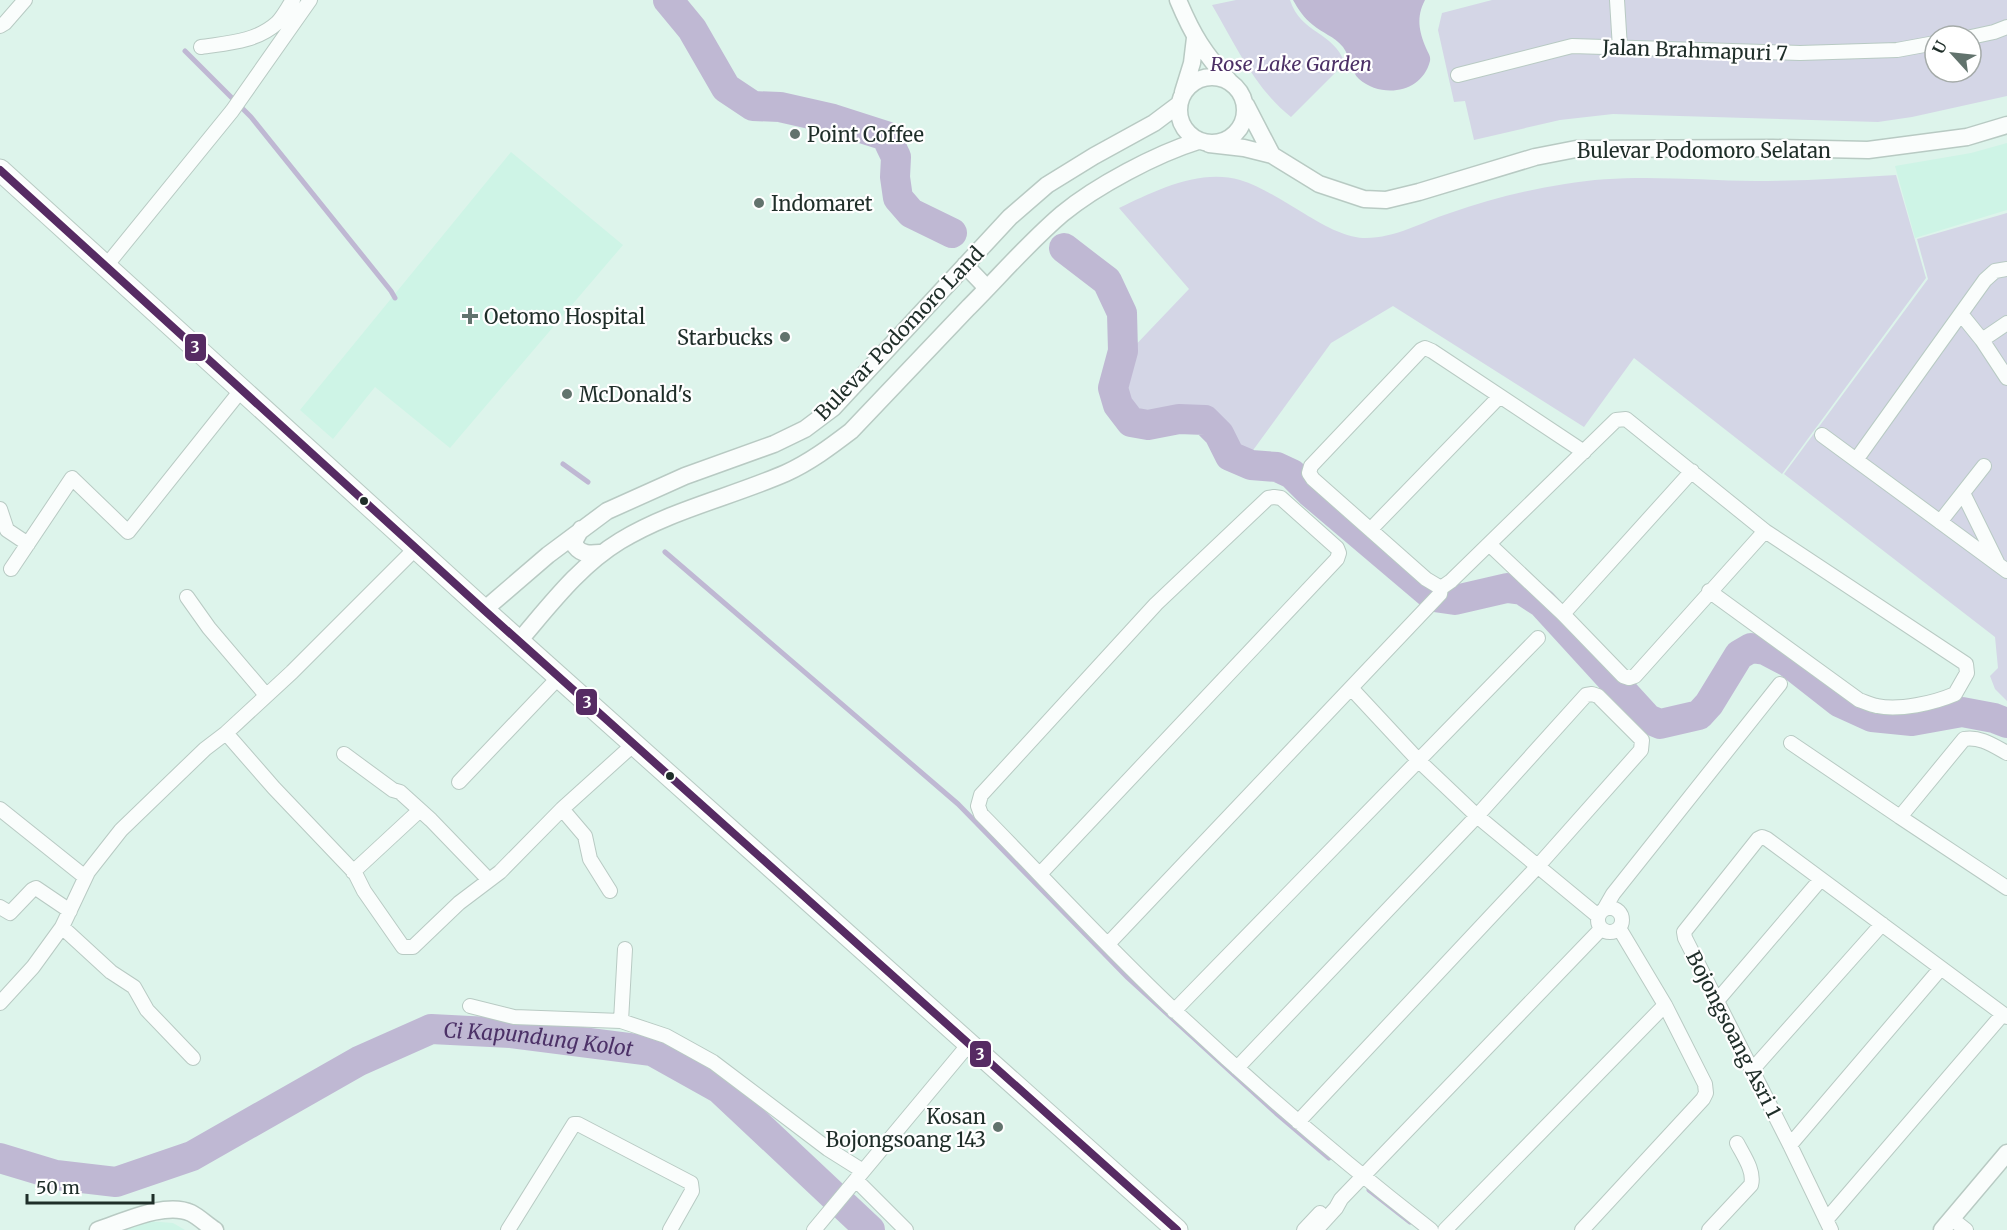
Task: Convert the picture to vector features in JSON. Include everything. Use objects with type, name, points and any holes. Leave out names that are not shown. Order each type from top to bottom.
[{"type":"main road","points":[[0,170],[484,610],[1177,1230]]},
{"type":"street","points":[[201,47],[249,39],[265,32],[278,22],[293,0]]},
{"type":"street","points":[[106,266],[237,105],[310,0]]},
{"type":"street","points":[[1178,0],[1195,38],[1244,99],[1243,121],[1238,131],[1220,143],[1204,142],[1189,135],[1182,127],[1179,117],[1180,100],[1192,63],[1195,38]]},
{"type":"street","points":[[1617,0],[1620,48]]},
{"type":"street","points":[[0,26],[26,1]]},
{"type":"street","points":[[1983,35],[2007,27]]},
{"type":"street","name":"Jalan Brahmapuri 7","points":[[1458,75],[1572,46],[1800,53],[1897,50],[1923,45]]},
{"type":"street","points":[[1180,100],[1189,86],[1198,79],[1209,76],[1220,77],[1230,82]]},
{"type":"street","name":"Bulevar Podomoro Selatan","points":[[1244,99],[1272,155]]},
{"type":"street","name":"Bulevar Podomoro Land","points":[[484,610],[581,529],[607,511],[651,490],[774,444],[805,429],[833,408],[1010,217],[1047,185],[1170,113],[1180,100]]},
{"type":"street","name":"Bulevar Podomoro Selatan","points":[[1204,142],[1272,155],[1319,184],[1364,199],[1386,200],[1535,157],[1576,149],[1868,150],[1967,137],[2007,125]]},
{"type":"street","points":[[1133,136],[1152,145],[1153,152],[1146,162]]},
{"type":"street","name":"Bulevar Podomoro Land","points":[[519,641],[567,586],[601,553],[655,522],[786,473],[820,455],[851,430],[987,288],[1063,213],[1146,162],[1180,147],[1204,142]]},
{"type":"street","points":[[965,265],[987,288]]},
{"type":"street","points":[[1856,460],[1985,280],[1995,272],[2007,269]]},
{"type":"street","points":[[1961,314],[1982,340],[2007,378]]},
{"type":"street","points":[[1982,340],[2007,323]]},
{"type":"street","points":[[1437,595],[1426,579],[1309,473],[1311,466],[1421,350],[1425,348],[1432,351],[1584,452]]},
{"type":"street","points":[[11,569],[72,478],[128,532],[242,389]]},
{"type":"street","points":[[1371,529],[1500,396]]},
{"type":"street","points":[[1108,944],[1437,595],[1616,420],[1621,418],[1626,419],[1765,531],[1966,664],[1966,673],[1955,694],[1937,702],[1878,706],[1859,700],[1709,591]]},
{"type":"street","points":[[1822,435],[2002,567]]},
{"type":"street","points":[[1940,522],[1984,466]]},
{"type":"street","points":[[1563,614],[1692,471]]},
{"type":"street","points":[[1963,493],[2002,567]]},
{"type":"street","points":[[1040,874],[1337,559],[1339,553],[1337,548],[1281,498],[1268,498],[1156,604],[981,795],[978,806],[981,814],[1174,1011],[1362,1177],[1431,1230]]},
{"type":"street","points":[[0,509],[7,531],[28,544]]},
{"type":"street","points":[[581,529],[575,540],[578,550],[588,554],[601,553]]},
{"type":"street","points":[[1489,544],[1563,614],[1623,676],[1629,678],[1635,676],[1765,531]]},
{"type":"street","points":[[0,1003],[33,967],[62,927],[85,877],[121,830],[205,749],[267,695],[416,548]]},
{"type":"street","points":[[187,597],[209,628],[267,695]]},
{"type":"street","points":[[1174,1011],[1538,638]]},
{"type":"street","points":[[459,782],[559,677]]},
{"type":"street","points":[[1601,918],[1613,894],[1780,684]]},
{"type":"street","points":[[1316,1230],[1336,1208],[1341,1198],[1362,1177],[1601,918],[1611,907],[1620,913],[1622,918],[1619,928],[1607,933],[1601,918],[1477,816],[1419,761],[1351,688]]},
{"type":"street","points":[[1237,1068],[1477,816],[1586,696],[1592,694],[1598,696],[1642,740],[1641,750],[1538,866],[1298,1122]]},
{"type":"street","points":[[226,733],[353,872],[406,949],[413,947],[459,903],[489,880],[562,809],[634,744]]},
{"type":"street","points":[[1899,817],[1964,739],[1970,738],[1986,742],[2007,753]]},
{"type":"street","points":[[1791,743],[2007,888]]},
{"type":"street","points":[[344,754],[393,790],[400,792],[489,880]]},
{"type":"street","points":[[0,808],[85,877]]},
{"type":"street","points":[[562,809],[585,836],[590,859],[610,891]]},
{"type":"street","points":[[353,872],[420,810]]},
{"type":"street","name":"Bojongsoang Asri 1","points":[[1828,1225],[1683,932],[1758,838],[1767,839],[2005,1016]]},
{"type":"street","points":[[1716,1002],[1821,879]]},
{"type":"street","points":[[0,907],[10,913],[36,888],[70,911]]},
{"type":"street","points":[[1752,1070],[1882,924]]},
{"type":"street","points":[[62,927],[111,972],[134,987],[147,1010],[193,1058]]},
{"type":"street","points":[[1582,1230],[1703,1099],[1706,1093],[1705,1084],[1665,1005],[1619,928]]},
{"type":"street","points":[[621,1021],[625,949]]},
{"type":"street","points":[[1790,1145],[1941,968]]},
{"type":"street","points":[[1445,1230],[1665,1005]]},
{"type":"street","points":[[470,1006],[514,1017],[621,1021],[666,1035],[713,1062],[828,1149],[906,1230]]},
{"type":"street","points":[[1828,1225],[2005,1016]]},
{"type":"street","points":[[814,1230],[969,1044]]},
{"type":"street","points":[[508,1230],[574,1124],[588,1129],[691,1183],[692,1191],[670,1230]]},
{"type":"street","points":[[1709,1230],[1752,1185],[1751,1170],[1737,1143]]},
{"type":"street","points":[[1944,1227],[2007,1153]]},
{"type":"street","points":[[1304,1230],[1329,1203],[1341,1198]]},
{"type":"street","points":[[98,1230],[152,1212],[176,1209],[191,1213],[215,1230]]},
{"type":"street","points":[[1944,1227],[1966,1230]]},
{"type":"shaded area","points":[[1293,0],[1425,0],[1420,12],[1420,24],[1430,58],[1426,72],[1419,80],[1400,90],[1389,91],[1368,85],[1356,76],[1343,47],[1310,22]]},
{"type":"shaded area","points":[[2007,143],[2007,210],[1915,238],[1895,166],[1971,153]]},
{"type":"shaded area","name":"Oetomo Hospital","points":[[511,152],[623,245],[450,448],[375,387],[333,439],[300,410]]},
{"type":"shaded area","points":[[147,1221],[173,1223],[185,1230],[122,1230]]},
{"type":"green space","name":"Rose Lake Garden","points":[[1236,0],[1290,0],[1302,20],[1340,52],[1345,63],[1291,117],[1278,106],[1256,80],[1212,5]]},
{"type":"green space","points":[[1492,0],[2007,0],[2007,96],[1912,117],[1878,122],[1613,114],[1560,120],[1474,140],[1465,101],[1454,102],[1438,30],[1442,13]]},
{"type":"green space","points":[[1896,175],[1926,278],[1782,474],[1634,358],[1584,427],[1393,306],[1331,343],[1251,453],[1257,461],[1241,456],[1234,450],[1217,422],[1204,413],[1188,411],[1155,419],[1139,418],[1127,411],[1122,398],[1122,373],[1128,353],[1189,289],[1119,208],[1178,183],[1209,177],[1240,180],[1265,191],[1333,229],[1348,235],[1374,238],[1397,233],[1464,208],[1507,196],[1550,186],[1588,181],[1636,178],[1773,181]]},
{"type":"green space","points":[[2007,213],[2007,701],[1995,689],[1990,676],[1998,668],[1995,637],[1784,474],[1928,279],[1917,239]]},
{"type":"waterway","points":[[668,0],[692,29],[726,88],[753,106],[780,107],[833,119],[886,136],[896,157],[895,177],[898,198],[911,213],[952,233]]},
{"type":"waterway","points":[[185,51],[251,117],[395,298]]},
{"type":"waterway","points":[[1064,248],[1107,281],[1122,313],[1123,351],[1113,388],[1118,405],[1131,422],[1148,425],[1179,419],[1205,420],[1219,434],[1230,456],[1251,465],[1277,467],[1292,474],[1310,492],[1434,597],[1455,600],[1507,588],[1522,590],[1542,603],[1648,719],[1660,724],[1699,715],[1709,704],[1739,655],[1751,648],[1765,650],[1788,662],[1839,702],[1872,717],[1912,721],[1962,712],[2007,723]]},
{"type":"waterway","points":[[563,464],[588,482]]},
{"type":"waterway","points":[[665,552],[958,804],[1128,978],[1276,1113],[1329,1158]]},
{"type":"waterway","name":"Ci Kapundung Kolot","points":[[0,1158],[56,1175],[116,1182],[192,1156],[359,1061],[431,1029],[511,1033],[652,1051],[720,1089],[870,1230]]},
{"type":"waterway","points":[[1369,1190],[1410,1222]]},
{"type":"transit line","name":"3","points":[[0,170],[484,610],[1177,1230]]},
{"type":"place","name":"Point Coffee","points":[[795,134]]},
{"type":"place","name":"Indomaret","points":[[759,203]]},
{"type":"place","name":"Oetomo Hospital","points":[[470,316]]},
{"type":"place","name":"Starbucks","points":[[785,337]]},
{"type":"place","name":"McDonald's","points":[[567,394]]},
{"type":"place","name":"Kosan Bojongsoang 143","points":[[998,1127]]}]
